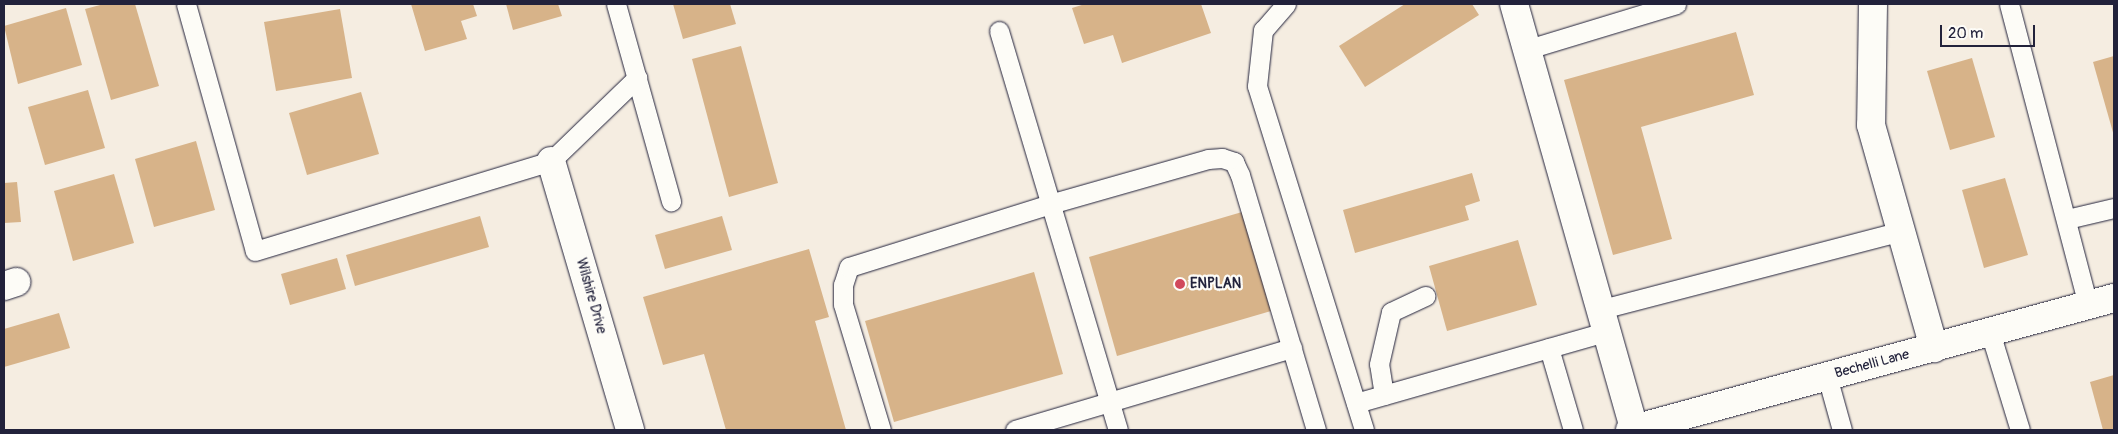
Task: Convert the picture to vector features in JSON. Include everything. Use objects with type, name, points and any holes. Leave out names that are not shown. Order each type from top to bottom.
[{"type":"street","points":[[1514,4],[1525,50],[1605,320],[1632,430]]},
{"type":"street","points":[[1873,4],[1871,125],[1934,348]]},
{"type":"street","name":"Wilshire Drive","points":[[551,161],[630,430]]},
{"type":"street","name":"Bechelli Lane","points":[[1632,430],[2114,298]]},
{"type":"lane","points":[[186,4],[255,251],[551,161],[637,78]]},
{"type":"lane","points":[[616,4],[671,201]]},
{"type":"lane","points":[[1286,4],[1263,30],[1257,86],[1364,430]]},
{"type":"lane","points":[[1525,50],[1676,4]]},
{"type":"lane","points":[[2009,4],[2067,219],[2088,306]]},
{"type":"lane","points":[[999,31],[1118,430]]},
{"type":"lane","points":[[881,430],[843,304],[843,285],[849,267],[1050,204],[1208,159],[1222,158],[1234,162],[1316,430]]},
{"type":"lane","points":[[2067,219],[2114,208]]},
{"type":"lane","points":[[1356,403],[1549,348],[1605,320],[1900,231]]},
{"type":"lane","points":[[1384,395],[1379,364],[1390,312],[1425,296]]},
{"type":"lane","points":[[1990,332],[2020,430]]},
{"type":"lane","points":[[1015,430],[1292,348]]},
{"type":"lane","points":[[1549,348],[1573,430]]},
{"type":"lane","points":[[1827,376],[1842,430]]},
{"type":"building","points":[[104,4],[135,4],[159,86],[111,100],[85,9]]},
{"type":"building","points":[[411,4],[473,4],[477,16],[461,21],[467,39],[425,51]]},
{"type":"building","points":[[506,4],[558,4],[562,16],[513,30]]},
{"type":"building","points":[[673,4],[730,4],[736,24],[683,39]]},
{"type":"building","points":[[1085,4],[1201,4],[1211,33],[1122,63],[1113,35],[1084,44],[1072,8]]},
{"type":"building","points":[[1405,4],[1472,4],[1479,15],[1365,87],[1339,46]]},
{"type":"building","points":[[66,8],[82,65],[18,84],[4,26]]},
{"type":"building","points":[[340,9],[352,78],[276,91],[264,22]]},
{"type":"building","points":[[1736,32],[1754,95],[1641,127],[1672,239],[1613,255],[1564,80]]},
{"type":"building","points":[[741,46],[778,183],[729,197],[692,59]]},
{"type":"building","points":[[2114,56],[2114,136],[2093,62]]},
{"type":"building","points":[[1972,58],[1995,137],[1950,150],[1927,71]]},
{"type":"building","points":[[88,90],[105,148],[45,165],[28,107]]},
{"type":"building","points":[[361,92],[379,154],[307,175],[289,113]]},
{"type":"building","points":[[196,141],[215,210],[154,227],[135,159]]},
{"type":"building","points":[[1472,173],[1480,201],[1465,206],[1469,220],[1355,253],[1343,210]]},
{"type":"building","points":[[114,174],[134,243],[73,261],[54,191]]},
{"type":"building","points":[[2005,178],[2028,255],[1984,268],[1962,190]]},
{"type":"building","points":[[17,182],[21,222],[4,223],[4,183]]},
{"type":"building","name":"ENPLAN","points":[[1242,212],[1271,311],[1117,356],[1089,257]]},
{"type":"building","points":[[480,216],[489,247],[355,286],[346,255]]},
{"type":"building","points":[[722,216],[732,250],[665,269],[655,235]]},
{"type":"building","points":[[1518,240],[1537,305],[1447,331],[1429,266]]},
{"type":"building","points":[[809,249],[829,317],[815,321],[846,430],[726,430],[704,354],[663,365],[643,297]]},
{"type":"building","points":[[337,258],[346,289],[290,305],[281,274]]},
{"type":"building","points":[[1034,272],[1063,374],[894,422],[865,321]]},
{"type":"building","points":[[59,313],[70,348],[4,367],[4,329]]},
{"type":"building","points":[[2114,375],[2114,430],[2103,430],[2090,382]]},
{"type":"place","name":"ENPLAN","points":[[1180,284]]}]
